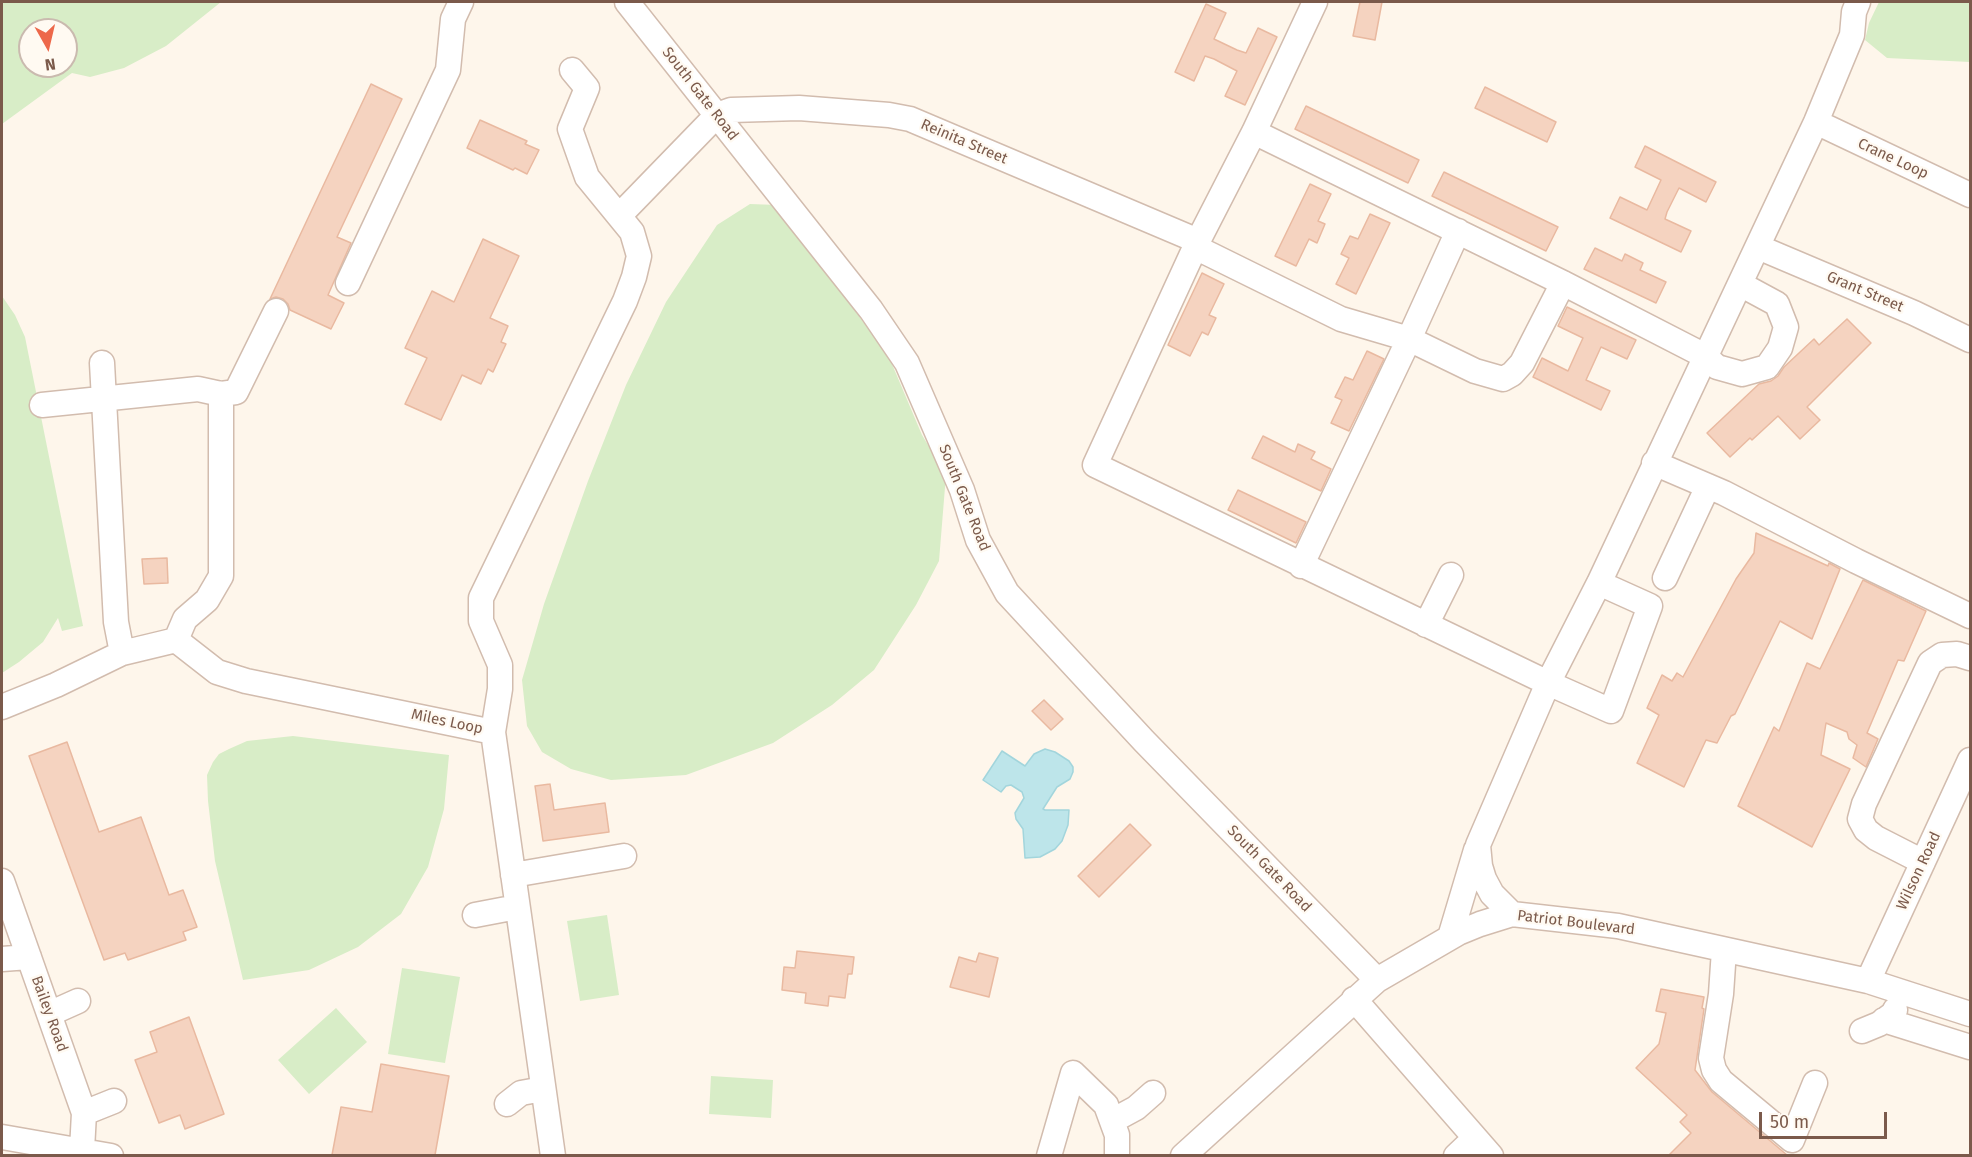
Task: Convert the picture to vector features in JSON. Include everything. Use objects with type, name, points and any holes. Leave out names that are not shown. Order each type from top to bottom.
[{"type":"street","points":[[348,283],[448,70],[453,19],[461,2]]},
{"type":"street","name":"South Gate Road","points":[[627,2],[871,310],[907,363],[962,490],[978,540],[1007,593],[1144,741],[1377,980]]},
{"type":"street","points":[[1315,2],[1254,132],[1196,244],[1095,465],[1300,566],[1611,711],[1650,606],[1599,583]]},
{"type":"street","points":[[1447,939],[1478,845],[1548,683],[1599,583],[1816,122],[1852,35],[1851,5]]},
{"type":"street","points":[[493,732],[500,689],[500,665],[481,621],[481,598],[625,301],[639,256],[632,232],[587,177],[570,129],[586,88],[572,70]]},
{"type":"street","name":"Reinita Street","points":[[717,115],[731,110],[798,108],[889,115],[910,119],[1196,244],[1341,319],[1409,339],[1475,371],[1503,379],[1512,374],[1522,363],[1563,283]]},
{"type":"street","points":[[620,215],[717,115]]},
{"type":"street","name":"Crane Loop","points":[[1816,122],[1971,195]]},
{"type":"street","points":[[1254,132],[1563,283],[1705,356],[1717,368],[1742,374],[1767,367],[1780,348],[1786,327],[1777,304],[1740,284]]},
{"type":"street","points":[[1300,566],[1458,231]]},
{"type":"street","name":"Grant Street","points":[[1758,247],[1971,340]]},
{"type":"street","points":[[42,405],[198,389],[221,394],[236,392],[276,311]]},
{"type":"street","points":[[102,363],[116,622],[122,653]]},
{"type":"street","points":[[2,707],[56,685],[122,653],[176,640],[185,619],[207,600],[221,576],[221,394]]},
{"type":"street","points":[[1654,463],[1708,486],[1971,616]]},
{"type":"street","points":[[1665,578],[1708,486]]},
{"type":"street","points":[[1426,625],[1450,575]]},
{"type":"street","name":"Miles Loop","points":[[176,640],[217,672],[246,681],[493,732],[553,1155]]},
{"type":"street","points":[[1923,862],[1876,838],[1866,830],[1860,819],[1864,804],[1930,663],[1942,655],[1957,654],[1971,658]]},
{"type":"street","name":"Wilson Road","points":[[1868,981],[1971,760]]},
{"type":"street","points":[[1478,845],[1484,879],[1492,894],[1512,914]]},
{"type":"street","points":[[513,875],[624,856]]},
{"type":"street","name":"Bailey Road","points":[[2,881],[84,1113],[82,1150]]},
{"type":"street","points":[[475,915],[517,908]]},
{"type":"street","name":"Patriot Boulevard","points":[[1183,1155],[1377,980],[1447,939],[1480,924],[1512,914],[1618,926],[1868,981],[1971,1014]]},
{"type":"street","points":[[1724,950],[1721,994],[1711,1058],[1714,1070],[1721,1082],[1792,1140],[1815,1083]]},
{"type":"street","points":[[2,959],[29,957]]},
{"type":"street","points":[[1862,1031],[1893,1014],[1903,993]]},
{"type":"street","points":[[1354,999],[1483,1147],[1456,1155]]},
{"type":"street","points":[[49,1014],[78,1001]]},
{"type":"street","points":[[1884,1020],[1970,1047]]},
{"type":"street","points":[[1049,1155],[1073,1073],[1106,1105],[1117,1135],[1117,1155]]},
{"type":"street","points":[[507,1104],[521,1093],[543,1089]]},
{"type":"street","points":[[1112,1120],[1136,1108],[1153,1093]]},
{"type":"street","points":[[84,1113],[114,1101]]},
{"type":"street","points":[[2,1137],[111,1155]]},
{"type":"green space","points":[[2,2],[221,2],[166,46],[124,68],[90,77],[78,74],[78,18],[18,18],[18,78],[65,78],[2,124]]},
{"type":"green space","points":[[1879,2],[1970,2],[1970,62],[1887,58],[1865,40],[1869,23]]},
{"type":"green space","points":[[750,204],[777,205],[889,357],[922,435],[946,475],[939,561],[916,605],[874,670],[832,705],[773,743],[686,775],[611,780],[571,769],[542,752],[527,726],[522,680],[544,604],[588,481],[626,385],[666,302],[717,225]]},
{"type":"green space","points":[[2,296],[15,315],[25,337],[83,626],[62,631],[58,618],[43,642],[2,673]]},
{"type":"green space","points":[[293,736],[449,755],[444,809],[428,867],[401,914],[358,947],[309,970],[243,980],[215,861],[207,775],[219,754],[229,749],[247,741]]},
{"type":"green space","points":[[607,915],[619,995],[580,1001],[567,921]]},
{"type":"green space","points":[[402,968],[460,977],[445,1063],[388,1054]]},
{"type":"green space","points":[[336,1008],[367,1042],[309,1094],[278,1060]]},
{"type":"green space","points":[[711,1076],[773,1080],[771,1118],[709,1114]]},
{"type":"water","points":[[1045,749],[1069,761],[1073,767],[1070,779],[1057,787],[1043,809],[1069,810],[1068,825],[1062,841],[1055,849],[1040,857],[1025,858],[1023,829],[1015,813],[1024,798],[1022,792],[1011,785],[1006,786],[1001,792],[983,780],[1002,751],[1025,766],[1034,754]]},
{"type":"building","points":[[1360,2],[1382,2],[1375,40],[1353,36]]},
{"type":"building","points":[[1206,4],[1226,13],[1214,39],[1237,50],[1246,53],[1258,28],[1277,37],[1245,105],[1225,96],[1237,71],[1214,59],[1205,56],[1194,81],[1175,72]]},
{"type":"building","points":[[371,84],[402,99],[337,237],[351,243],[328,295],[344,303],[331,329],[290,310],[283,299],[276,297],[270,299]]},
{"type":"building","points":[[1485,87],[1556,122],[1547,142],[1475,108]]},
{"type":"building","points":[[1306,106],[1419,160],[1408,183],[1295,129]]},
{"type":"building","points":[[480,120],[527,141],[525,144],[539,150],[527,174],[515,168],[513,170],[467,148]]},
{"type":"building","points":[[1645,146],[1716,182],[1706,202],[1679,188],[1667,212],[1665,219],[1691,231],[1681,252],[1610,218],[1620,197],[1647,210],[1661,180],[1635,167]]},
{"type":"building","points":[[1444,172],[1558,227],[1546,251],[1432,196]]},
{"type":"building","points":[[1310,184],[1331,194],[1318,221],[1325,224],[1317,243],[1309,239],[1296,266],[1275,256]]},
{"type":"building","points":[[1370,214],[1390,223],[1356,294],[1336,284],[1349,258],[1341,254],[1350,236],[1358,239]]},
{"type":"building","points":[[483,239],[519,256],[490,318],[508,326],[501,342],[506,344],[493,372],[488,369],[481,384],[462,375],[441,420],[405,404],[427,358],[405,348],[432,291],[454,302]]},
{"type":"building","points":[[1595,248],[1622,261],[1625,254],[1643,263],[1640,270],[1666,282],[1656,303],[1584,269]]},
{"type":"building","points":[[1202,273],[1224,284],[1209,315],[1216,318],[1208,335],[1202,332],[1190,356],[1168,345]]},
{"type":"building","points":[[1567,307],[1636,340],[1627,359],[1601,347],[1586,380],[1610,391],[1601,410],[1533,377],[1542,358],[1568,371],[1583,338],[1558,326]]},
{"type":"building","points":[[1847,319],[1871,343],[1807,407],[1820,420],[1800,439],[1778,416],[1730,457],[1707,433],[1759,384],[1771,381],[1778,376],[1784,367],[1814,339],[1819,345]]},
{"type":"building","points":[[1367,351],[1384,359],[1349,431],[1331,423],[1342,400],[1335,397],[1345,377],[1353,380]]},
{"type":"building","points":[[1263,436],[1295,452],[1298,444],[1315,452],[1311,459],[1331,469],[1321,491],[1252,458]]},
{"type":"building","points":[[1238,490],[1306,522],[1296,543],[1228,510]]},
{"type":"building","points":[[1756,533],[1828,566],[1829,563],[1840,569],[1812,639],[1780,621],[1735,714],[1731,716],[1717,743],[1706,740],[1684,787],[1637,763],[1659,715],[1647,708],[1662,675],[1672,681],[1677,673],[1683,677],[1736,579],[1754,553]]},
{"type":"building","points":[[167,558],[168,583],[144,584],[142,559]]},
{"type":"building","points":[[1863,580],[1926,611],[1904,661],[1898,660],[1867,733],[1878,739],[1866,767],[1853,758],[1857,745],[1849,739],[1847,732],[1826,723],[1821,755],[1850,769],[1812,847],[1738,806],[1774,727],[1779,731],[1807,663],[1820,669]]},
{"type":"building","points":[[1044,700],[1063,719],[1051,730],[1032,711]]},
{"type":"building","points":[[67,742],[99,832],[141,817],[169,895],[183,890],[197,927],[183,932],[186,940],[128,960],[125,953],[104,960],[29,756]]},
{"type":"building","points":[[550,784],[554,810],[605,803],[609,832],[543,841],[535,786]]},
{"type":"building","points":[[1130,824],[1151,845],[1099,897],[1078,876]]},
{"type":"building","points":[[797,951],[854,957],[852,974],[848,974],[845,998],[829,996],[828,1006],[805,1003],[806,993],[782,990],[784,967],[795,968]]},
{"type":"building","points":[[979,953],[998,958],[989,997],[950,987],[959,957],[976,962]]},
{"type":"building","points":[[1661,989],[1704,997],[1695,1070],[1712,1092],[1787,1155],[1669,1155],[1691,1133],[1680,1122],[1687,1115],[1636,1068],[1659,1044],[1666,1013],[1656,1011]]},
{"type":"building","points":[[189,1017],[224,1114],[185,1129],[180,1115],[159,1123],[135,1060],[157,1052],[150,1032]]},
{"type":"building","points":[[381,1064],[449,1076],[435,1155],[332,1155],[341,1107],[372,1112]]}]
